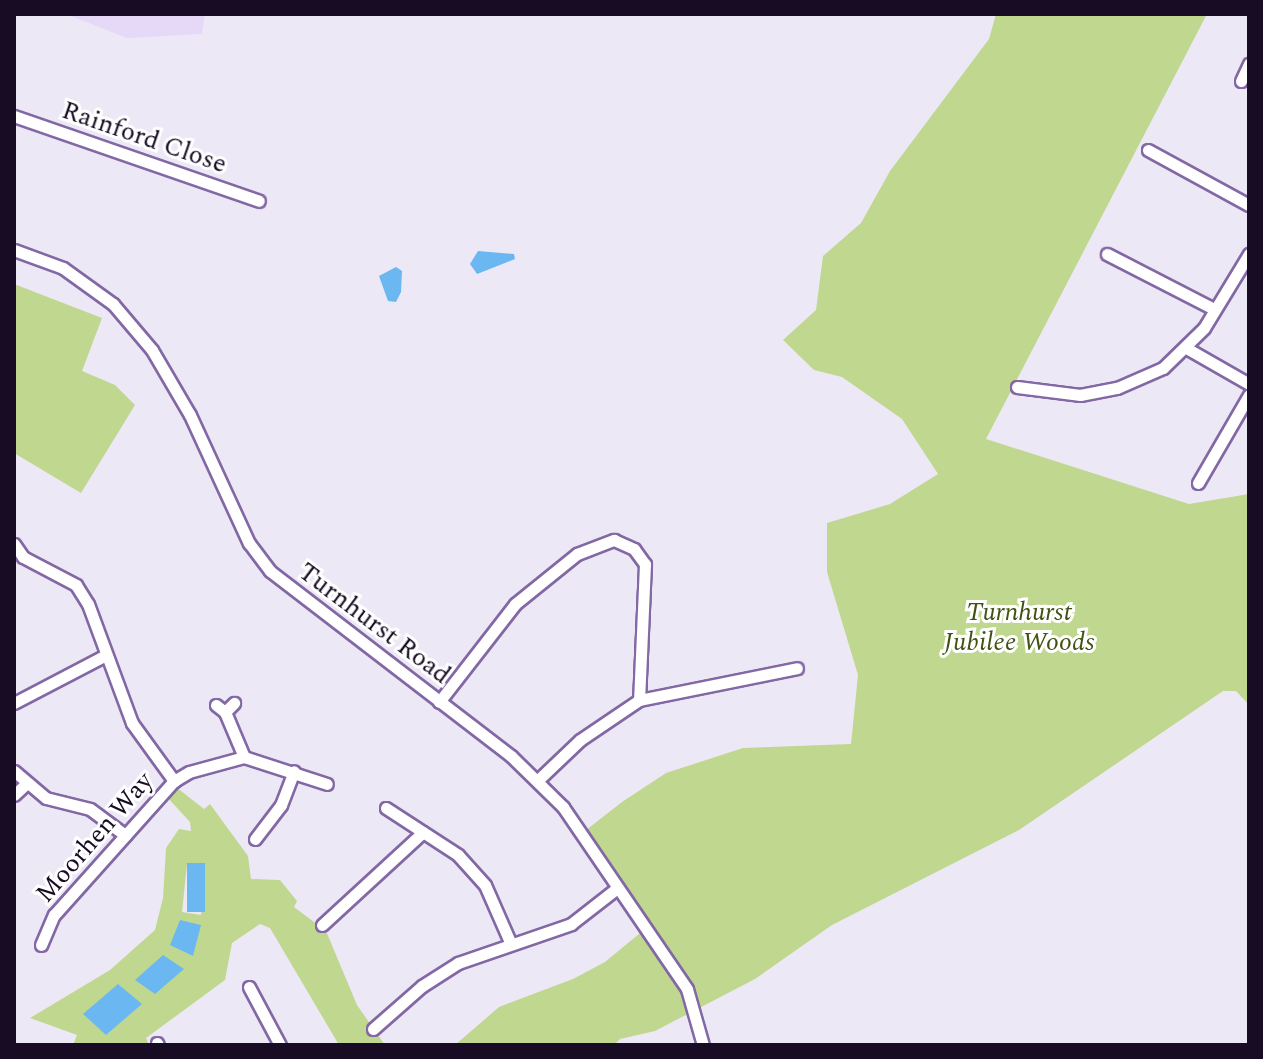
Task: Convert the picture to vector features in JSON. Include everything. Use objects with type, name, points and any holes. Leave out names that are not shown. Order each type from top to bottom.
[{"type":"street","points":[[1241,81],[1249,64]]},
{"type":"street","name":"Rainford Close","points":[[14,116],[259,201]]},
{"type":"street","points":[[1148,150],[1249,205]]},
{"type":"street","name":"Turnhurst Road","points":[[14,250],[63,268],[113,304],[152,350],[190,415],[249,543],[270,571],[538,780],[687,989],[703,1045]]},
{"type":"street","points":[[1111,271],[1112,256],[1214,309]]},
{"type":"street","points":[[1017,387],[1061,395],[1117,388],[1151,375],[1188,349],[1248,259]]},
{"type":"street","points":[[1188,349],[1249,384]]},
{"type":"street","points":[[1198,483],[1202,465],[1249,395]]},
{"type":"street","points":[[439,702],[515,604],[577,554],[614,540],[634,549],[645,564],[639,700]]},
{"type":"street","points":[[14,544],[23,557],[76,585],[132,723],[174,781],[244,757],[327,784]]},
{"type":"street","points":[[14,703],[106,655]]},
{"type":"street","points":[[538,780],[580,740],[639,700],[797,668]]},
{"type":"street","points":[[225,707],[244,757]]},
{"type":"street","points":[[14,771],[46,798],[90,809],[125,835]]},
{"type":"street","points":[[255,839],[281,805],[294,771]]},
{"type":"street","name":"Moorhen Way","points":[[41,945],[50,924],[174,781]]},
{"type":"street","points":[[14,795],[27,783]]},
{"type":"street","points":[[386,808],[458,855],[485,885],[510,942]]},
{"type":"street","points":[[322,925],[423,832]]},
{"type":"street","points":[[373,1029],[422,986],[458,963],[510,942],[542,937],[571,924],[617,888]]},
{"type":"street","name":"Moorhen Way","points":[[38,918],[50,924]]},
{"type":"street","points":[[249,987],[280,1045]]},
{"type":"shaded area","points":[[66,14],[205,14],[202,34],[127,38]]},
{"type":"green space","name":"Turnhurst Jubilee Woods","points":[[996,14],[1207,14],[986,439],[1189,504],[1249,494],[1249,705],[1236,691],[1223,691],[1019,830],[832,925],[755,979],[655,1031],[620,1039],[614,1045],[455,1045],[499,1007],[573,979],[605,962],[645,929],[581,834],[622,802],[666,773],[743,748],[851,744],[858,675],[827,572],[827,523],[890,504],[938,474],[902,419],[842,377],[814,370],[783,340],[816,310],[823,256],[861,223],[890,171],[989,39]]},
{"type":"green space","points":[[14,284],[102,318],[82,371],[115,385],[135,405],[81,493],[14,453]]},
{"type":"green space","points":[[176,787],[204,809],[210,804],[248,856],[251,879],[280,880],[297,901],[294,907],[326,931],[357,1005],[385,1045],[339,1045],[270,928],[260,924],[232,943],[225,980],[146,1038],[149,1045],[73,1045],[77,1035],[30,1018],[110,970],[155,930],[163,898],[166,848],[179,829],[191,831],[190,822],[167,797]],"holes":[[[204,863],[201,915],[182,912],[187,864]]]},
{"type":"water","points":[[478,251],[514,254],[515,259],[477,274],[470,264]]},
{"type":"water","points":[[396,267],[402,271],[401,292],[396,302],[388,301],[379,276]]},
{"type":"water","points":[[187,863],[205,863],[205,912],[187,912]]},
{"type":"water","points":[[180,920],[201,925],[193,956],[170,945]]},
{"type":"water","points":[[163,955],[184,969],[155,994],[135,980]]},
{"type":"water","points":[[118,984],[142,1004],[106,1035],[83,1014]]}]
